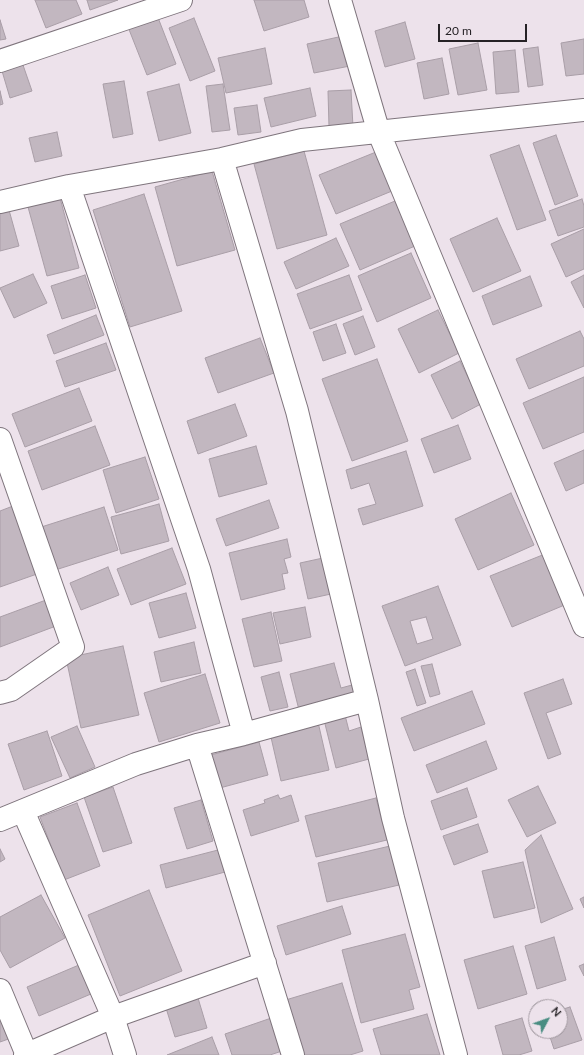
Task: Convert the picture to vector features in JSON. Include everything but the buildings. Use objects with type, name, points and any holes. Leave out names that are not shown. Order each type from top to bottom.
[{"type":"street","points":[[0,61],[181,0]]},
{"type":"street","points":[[340,0],[379,133],[584,626]]},
{"type":"street","points":[[0,202],[69,186],[222,159],[302,140],[584,110]]},
{"type":"street","points":[[222,159],[297,411],[367,700],[393,818],[456,1055]]},
{"type":"street","points":[[69,186],[200,569],[244,734]]},
{"type":"street","points":[[0,439],[73,647],[10,690],[0,693]]},
{"type":"street","points":[[0,820],[136,764],[197,745],[244,734],[367,700]]},
{"type":"street","points":[[197,745],[293,1055]]},
{"type":"street","points":[[23,811],[112,1016],[125,1055]]},
{"type":"street","points":[[0,990],[26,1055],[112,1016],[265,963]]}]
